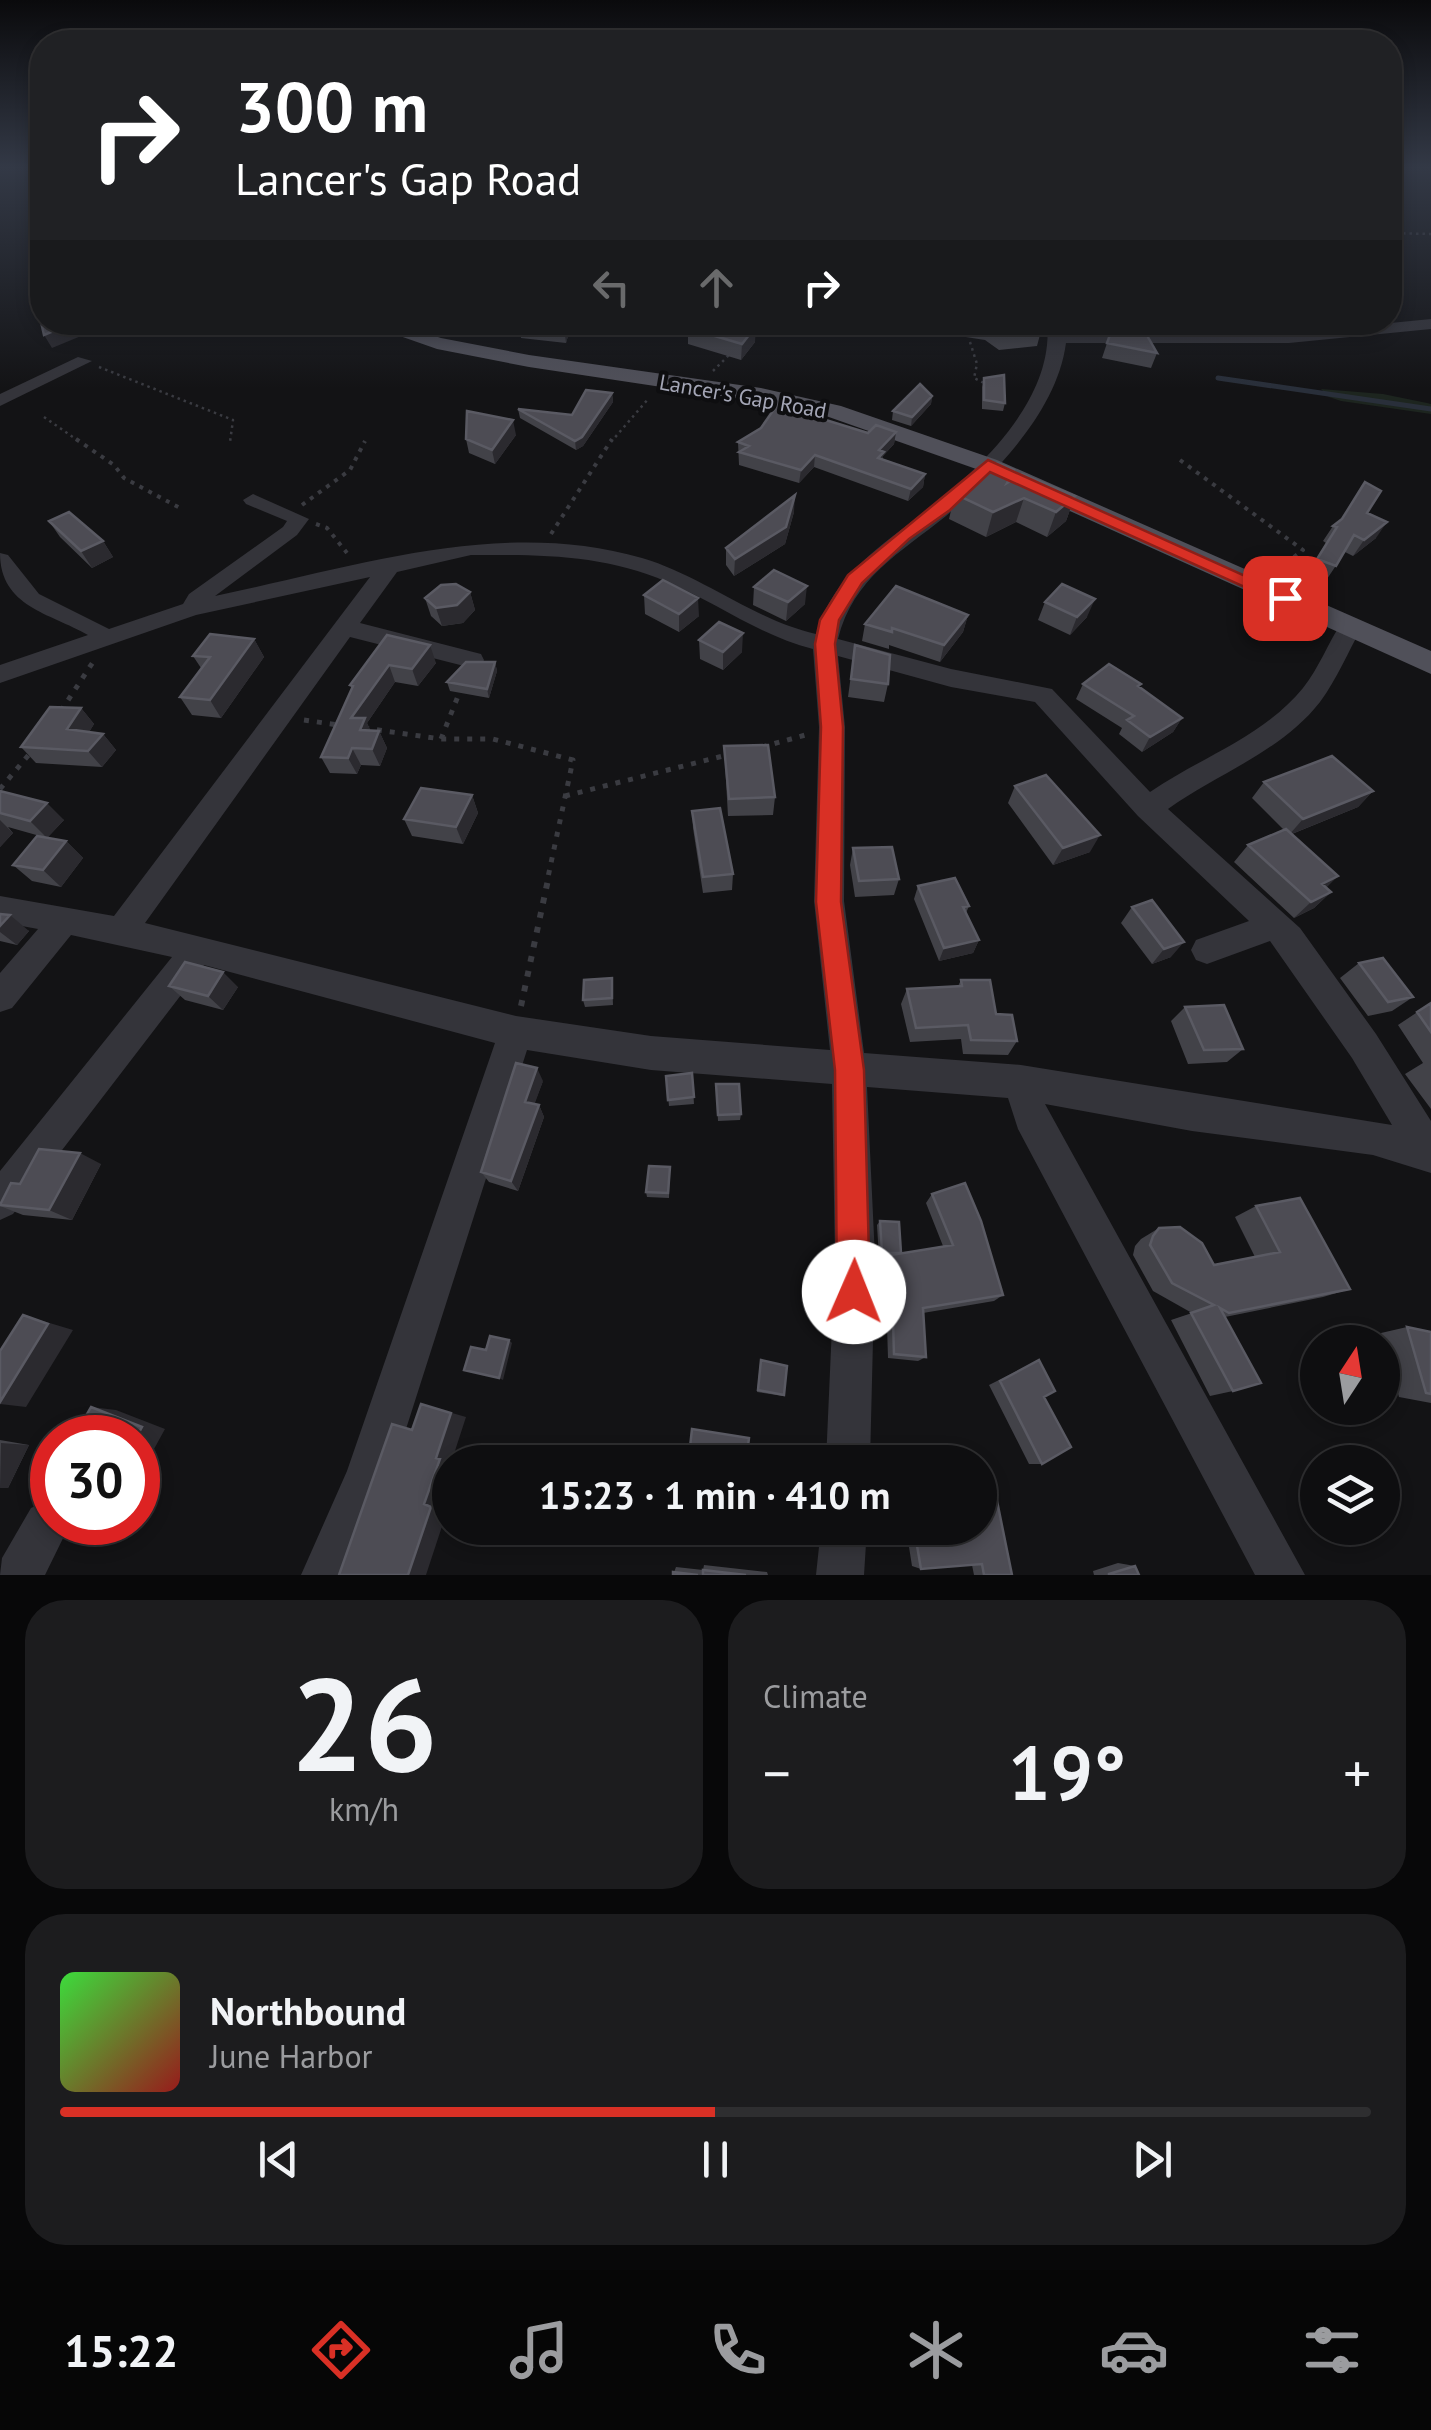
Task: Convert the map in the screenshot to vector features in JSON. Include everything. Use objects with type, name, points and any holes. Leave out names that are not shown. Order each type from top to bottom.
[{"type":"main road","name":"Lancer's Gap Road","points":[[412,335],[529,361],[833,411],[988,465],[1431,663]]},
{"type":"street","points":[[1402,311],[1422,307]]},
{"type":"street","points":[[1402,325],[1431,324]]},
{"type":"street","points":[[848,1445],[854,1258],[849,1070],[829,902],[832,727],[825,644],[830,620],[855,579],[903,535],[944,507],[988,465],[1036,402],[1059,358],[1058,335]]},
{"type":"street","points":[[1137,335],[1200,339],[1255,335]]},
{"type":"street","points":[[1197,335],[1200,339]]},
{"type":"street","points":[[0,401],[84,361]]},
{"type":"street","points":[[191,610],[196,599],[290,532],[293,517],[253,500]]},
{"type":"street","points":[[0,674],[191,610],[472,549],[574,548],[657,570],[732,604],[787,636],[951,678],[1043,695],[1148,808],[1289,938],[1364,1046],[1431,1155]]},
{"type":"street","points":[[0,560],[31,599],[98,630],[102,641]]},
{"type":"street","points":[[122,931],[389,567]]},
{"type":"street","points":[[1148,808],[1177,786],[1266,737],[1308,699],[1350,626]]},
{"type":"street","points":[[347,628],[472,660]]},
{"type":"street","points":[[0,909],[122,931],[516,1032],[651,1053],[1021,1082],[1192,1113],[1373,1137],[1431,1155]]},
{"type":"street","points":[[0,997],[66,919]]},
{"type":"street","points":[[1207,950],[1275,925]]},
{"type":"street","points":[[0,1201],[198,950]]},
{"type":"street","points":[[325,1575],[368,1476],[516,1032]]},
{"type":"street","points":[[1021,1082],[1031,1116],[1281,1575]]},
{"type":"street","points":[[18,1575],[35,1545]]},
{"type":"street","points":[[840,1575],[843,1545]]},
{"type":"path","points":[[970,342],[976,364],[974,378],[1036,402]]},
{"type":"path","points":[[540,548],[570,510],[586,475],[638,408],[681,376],[712,372],[738,346]]},
{"type":"path","points":[[84,361],[161,391],[188,396],[233,420],[230,442]]},
{"type":"path","points":[[44,417],[114,465],[124,478],[180,508]]},
{"type":"path","points":[[293,517],[350,470],[365,441]]},
{"type":"path","points":[[1180,460],[1303,550],[1252,584]]},
{"type":"path","points":[[293,517],[327,528],[356,562],[389,567]]},
{"type":"path","points":[[57,717],[88,675],[102,641]]},
{"type":"path","points":[[441,739],[472,660]]},
{"type":"path","points":[[276,716],[441,739],[494,739],[572,760],[516,1032]]},
{"type":"path","points":[[759,747],[832,727]]},
{"type":"path","points":[[0,789],[36,745]]},
{"type":"path","points":[[565,796],[740,752]]},
{"type":"shaded area","points":[[1321,389],[1383,394],[1427,403],[1431,404],[1431,414],[1341,401]]},
{"type":"building","points":[[712,335],[749,335],[742,344]]},
{"type":"building","points":[[1110,335],[1147,335],[1157,353],[1107,343]]},
{"type":"building","points":[[1004,375],[1005,403],[984,400],[984,378]]},
{"type":"building","points":[[920,384],[932,396],[912,417],[893,411]]},
{"type":"building","points":[[586,390],[612,393],[582,437],[575,441],[518,409],[572,415]]},
{"type":"building","points":[[777,405],[868,433],[876,425],[896,432],[879,450],[884,452],[878,458],[925,474],[911,489],[815,455],[801,470],[739,452],[749,446],[738,442],[761,428]]},
{"type":"building","points":[[467,411],[513,420],[492,450],[466,439]]},
{"type":"building","points":[[997,463],[1014,470],[1007,483],[1022,474],[1075,496],[1056,512],[1024,498],[993,512],[955,494]]},
{"type":"building","points":[[1365,482],[1381,491],[1367,513],[1387,522],[1364,540],[1354,535],[1336,566],[1317,559],[1337,527],[1333,526],[1342,519]]},
{"type":"building","points":[[795,495],[786,527],[735,559],[726,548]]},
{"type":"building","points":[[69,512],[103,541],[81,551],[49,521]]},
{"type":"building","points":[[774,570],[807,586],[788,602],[754,587]]},
{"type":"building","points":[[663,580],[698,598],[679,614],[644,595]]},
{"type":"building","points":[[456,584],[470,592],[457,605],[436,608],[425,598],[441,585]]},
{"type":"building","points":[[1062,584],[1095,599],[1077,617],[1045,602]]},
{"type":"building","points":[[896,586],[968,615],[944,645],[892,628],[892,632],[865,624]]},
{"type":"building","points":[[719,622],[743,633],[723,652],[699,640]]},
{"type":"building","points":[[210,634],[254,639],[210,700],[180,697],[210,657],[193,656]]},
{"type":"building","points":[[387,635],[430,645],[412,669],[389,665],[351,718],[365,718],[360,730],[379,731],[372,749],[352,748],[348,758],[321,757],[353,686],[350,685]]},
{"type":"building","points":[[855,645],[890,655],[888,684],[851,679]]},
{"type":"building","points":[[466,662],[495,662],[487,689],[447,682]]},
{"type":"building","points":[[1109,664],[1182,718],[1150,737],[1127,720],[1134,716],[1083,684]]},
{"type":"building","points":[[50,707],[81,708],[67,729],[103,734],[88,751],[21,747]]},
{"type":"building","points":[[768,745],[775,797],[729,799],[724,746]]},
{"type":"building","points":[[1332,756],[1373,791],[1303,819],[1264,782]]},
{"type":"building","points":[[1046,775],[1100,835],[1063,848],[1015,786]]},
{"type":"building","points":[[421,788],[472,795],[456,827],[404,819]]},
{"type":"building","points":[[0,791],[47,803],[30,821],[0,813]]},
{"type":"building","points":[[720,808],[733,874],[703,877],[692,811]]},
{"type":"building","points":[[1286,829],[1338,876],[1322,884],[1331,892],[1311,902],[1248,845]]},
{"type":"building","points":[[37,836],[66,841],[43,870],[13,865]]},
{"type":"building","points":[[892,847],[899,879],[859,881],[853,848]]},
{"type":"building","points":[[955,878],[969,906],[963,907],[979,940],[944,948],[918,886]]},
{"type":"building","points":[[1152,900],[1184,942],[1164,949],[1132,907]]},
{"type":"building","points":[[1383,958],[1413,997],[1388,1002],[1359,963]]},
{"type":"building","points":[[185,962],[223,972],[208,996],[169,986]]},
{"type":"building","points":[[612,978],[612,998],[583,1000],[584,980]]},
{"type":"building","points":[[961,980],[990,980],[996,1014],[1012,1015],[1017,1041],[971,1040],[968,1025],[916,1028],[907,989],[962,986]]},
{"type":"building","points":[[1431,1003],[1431,1032],[1417,1012]]},
{"type":"building","points":[[1224,1005],[1243,1049],[1204,1050],[1185,1007]]},
{"type":"building","points":[[516,1063],[537,1068],[525,1102],[539,1105],[511,1181],[481,1172]]},
{"type":"building","points":[[692,1073],[694,1097],[668,1100],[666,1076]]},
{"type":"building","points":[[716,1084],[739,1084],[741,1114],[718,1115]]},
{"type":"building","points":[[39,1149],[80,1153],[49,1210],[0,1205],[11,1183],[20,1184]]},
{"type":"building","points":[[649,1166],[670,1167],[668,1193],[646,1192]]},
{"type":"building","points":[[965,1183],[1003,1295],[923,1308],[926,1357],[894,1354],[891,1255],[953,1245],[932,1194]]},
{"type":"building","points":[[1300,1198],[1350,1289],[1229,1313],[1220,1308],[1261,1383],[1233,1391],[1191,1313],[1214,1305],[1172,1283],[1150,1245],[1153,1236],[1159,1228],[1180,1227],[1202,1243],[1214,1265],[1280,1252],[1256,1206]]},
{"type":"building","points":[[880,1221],[899,1222],[901,1253],[882,1253]]},
{"type":"building","points":[[23,1315],[48,1324],[0,1402],[0,1351]]},
{"type":"building","points":[[1407,1327],[1431,1332],[1431,1394],[1426,1393]]},
{"type":"building","points":[[490,1336],[509,1340],[499,1378],[464,1370],[471,1347],[486,1350]]},
{"type":"building","points":[[761,1360],[787,1366],[784,1395],[758,1390]]},
{"type":"building","points":[[1039,1360],[1055,1391],[1044,1397],[1071,1447],[1042,1464],[1000,1381]]},
{"type":"building","points":[[421,1404],[451,1413],[440,1445],[432,1445],[432,1482],[424,1504],[431,1507],[408,1575],[339,1575],[392,1424],[412,1430]]},
{"type":"building","points":[[91,1407],[111,1415],[86,1415]]},
{"type":"building","points":[[692,1429],[749,1438],[748,1445],[690,1445]]},
{"type":"building","points":[[997,1501],[1012,1575],[984,1575],[982,1564],[921,1569],[917,1545],[997,1545]]},
{"type":"building","points":[[1135,1566],[1139,1575],[1109,1575],[1109,1574]]},
{"type":"building","points":[[703,1570],[746,1575],[703,1575]]},
{"type":"waterway","points":[[1218,378],[1431,409]]},
{"type":"route","points":[[854,1292],[849,1070],[829,902],[832,727],[825,644],[830,620],[855,579],[903,535],[944,507],[988,465],[1285,598]]}]
